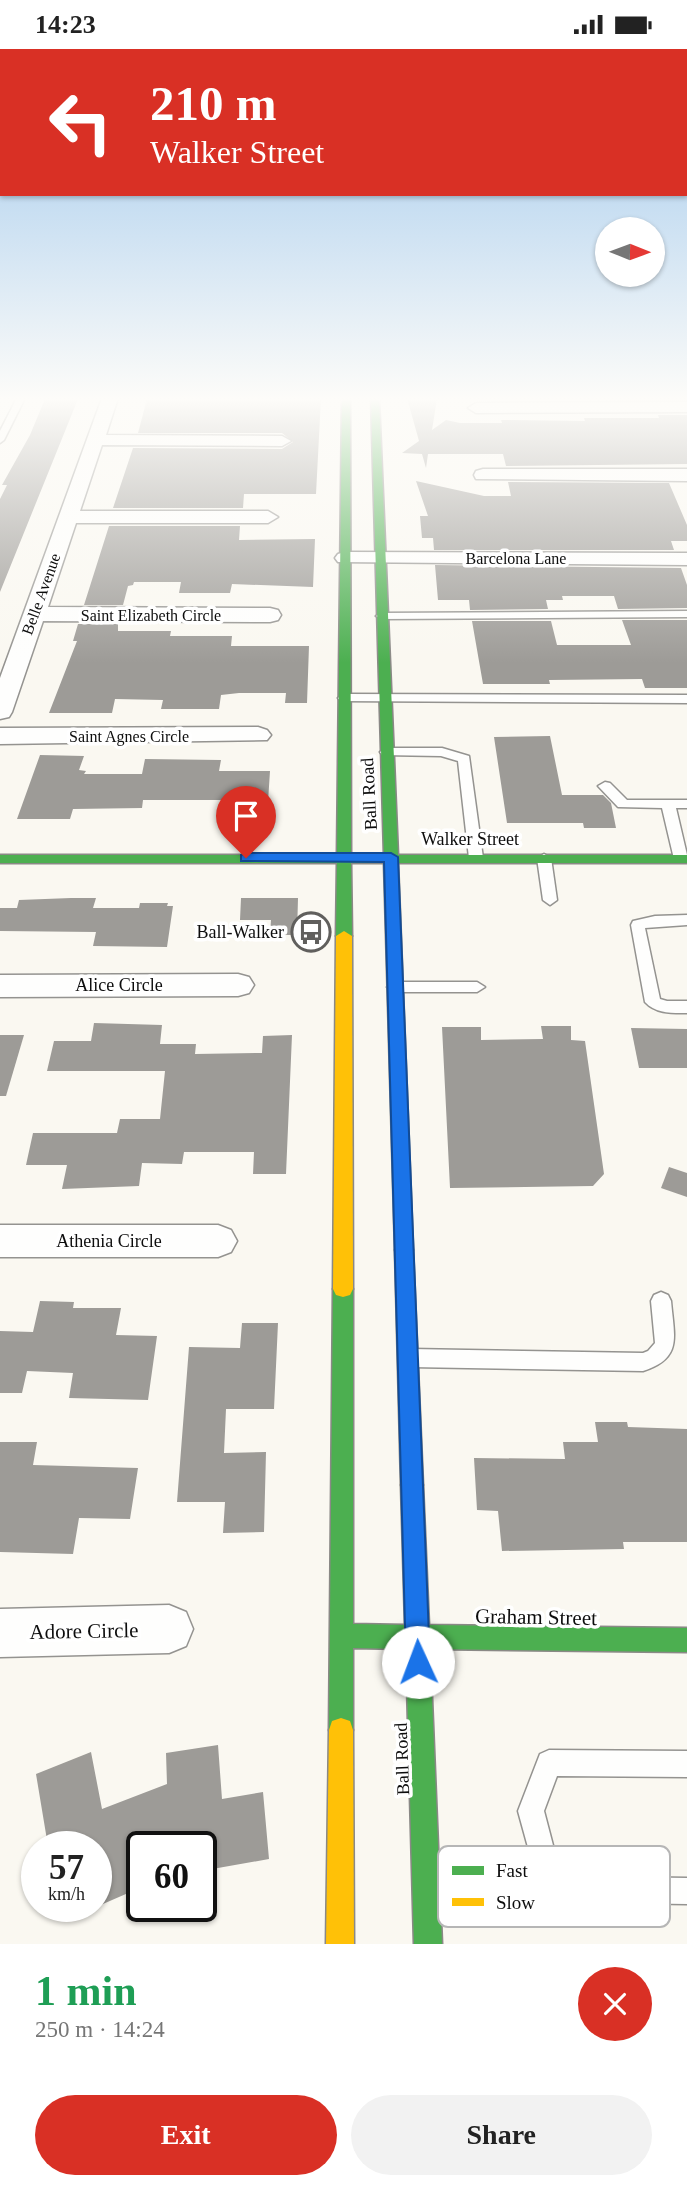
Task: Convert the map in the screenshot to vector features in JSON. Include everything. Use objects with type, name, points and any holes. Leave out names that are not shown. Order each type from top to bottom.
[{"type":"main road","name":"Ball Road","points":[[340,1944],[345,486]]},
{"type":"main road","name":"Ball Road","points":[[378,486],[428,1944]]},
{"type":"main road","name":"Walker Street","points":[[0,859],[684,859]]},
{"type":"main road","name":"Graham Street","points":[[342,1636],[687,1640]]},
{"type":"street","name":"Belle Avenue","points":[[0,712],[79,486]]},
{"type":"street","points":[[68,517],[268,517]]},
{"type":"street","name":"Barcelona Lane","points":[[345,558],[687,559]]},
{"type":"street","name":"Saint Elizabeth Circle","points":[[33,614],[270,615]]},
{"type":"street","name":"Saint Agnes Circle","points":[[0,736],[258,736]]},
{"type":"street","name":"Alice Circle","points":[[0,986],[238,985]]},
{"type":"street","name":"Athenia Circle","points":[[0,1241],[218,1241]]},
{"type":"street","name":"Adore Circle","points":[[0,1633],[169,1629]]},
{"type":"lane","points":[[382,616],[687,614]]},
{"type":"lane","points":[[344,698],[687,699]]},
{"type":"lane","points":[[386,753],[442,752],[464,759],[476,858]]},
{"type":"lane","points":[[605,786],[623,804],[687,804]]},
{"type":"lane","points":[[668,804],[684,859]]},
{"type":"lane","points":[[544,858],[550,900]]},
{"type":"lane","points":[[687,920],[655,921],[639,925],[638,933],[653,1002],[666,1007],[687,1007]]},
{"type":"lane","points":[[396,987],[477,986]]},
{"type":"lane","points":[[408,1358],[643,1361],[655,1358],[665,1345],[661,1301]]},
{"type":"lane","points":[[540,1846],[531,1811],[549,1763],[687,1764]]},
{"type":"building","points":[[6,486],[43,486],[0,592],[0,499]]},
{"type":"building","points":[[120,486],[316,486],[316,494],[244,494],[243,508],[113,508]]},
{"type":"building","points":[[418,486],[441,486],[484,496],[511,496],[509,486],[670,486],[687,525],[687,541],[671,541],[674,550],[434,550],[433,538],[422,538],[420,516],[428,516]]},
{"type":"building","points":[[109,526],[240,526],[239,540],[315,539],[313,587],[232,584],[230,593],[179,593],[181,582],[134,582],[128,586],[123,605],[84,605]]},
{"type":"building","points":[[435,565],[681,568],[687,585],[687,608],[618,609],[614,596],[562,596],[563,600],[546,600],[548,609],[470,610],[469,600],[438,600]]},
{"type":"building","points":[[622,620],[687,620],[687,688],[645,688],[642,679],[549,680],[550,684],[483,684],[472,621],[551,621],[557,645],[631,645]]},
{"type":"building","points":[[78,624],[118,624],[118,631],[171,631],[170,636],[232,636],[231,646],[309,646],[307,703],[285,703],[286,693],[239,693],[221,695],[219,709],[161,709],[163,700],[115,699],[112,713],[49,713],[77,641],[73,641]]},
{"type":"building","points":[[550,736],[562,795],[603,795],[611,803],[616,828],[584,828],[583,823],[507,823],[494,737]]},
{"type":"building","points":[[40,755],[84,756],[79,770],[86,771],[84,774],[142,774],[145,759],[221,760],[219,771],[270,771],[268,802],[143,800],[142,808],[73,809],[70,819],[17,819]]},
{"type":"building","points":[[96,898],[93,908],[139,908],[140,903],[168,903],[167,906],[173,906],[167,947],[93,946],[96,932],[0,931],[0,908],[17,908],[19,900]]},
{"type":"building","points":[[241,898],[298,898],[297,935],[270,935],[271,920],[240,920]]},
{"type":"building","points":[[94,1023],[162,1025],[160,1044],[196,1044],[195,1054],[262,1053],[263,1036],[292,1035],[286,1174],[253,1174],[254,1152],[184,1152],[182,1164],[142,1163],[139,1186],[62,1189],[67,1165],[26,1165],[33,1133],[117,1133],[120,1119],[160,1119],[165,1071],[47,1071],[54,1041],[91,1041]]},
{"type":"building","points":[[541,1026],[571,1026],[571,1040],[585,1041],[604,1174],[593,1186],[450,1188],[442,1027],[481,1027],[481,1040],[543,1039]]},
{"type":"building","points":[[631,1028],[687,1029],[687,1068],[639,1068]]},
{"type":"building","points":[[0,1035],[24,1035],[6,1096],[0,1096]]},
{"type":"building","points":[[669,1167],[687,1173],[687,1197],[661,1188]]},
{"type":"building","points":[[40,1301],[74,1302],[73,1308],[121,1308],[116,1335],[157,1336],[148,1400],[69,1398],[73,1373],[27,1371],[22,1393],[0,1393],[0,1331],[33,1332]]},
{"type":"building","points":[[242,1323],[278,1323],[274,1409],[226,1409],[224,1453],[266,1452],[264,1532],[223,1533],[225,1502],[177,1502],[189,1347],[240,1348]]},
{"type":"building","points":[[595,1422],[627,1422],[628,1427],[687,1429],[687,1542],[623,1542],[624,1549],[502,1551],[498,1511],[477,1510],[474,1458],[565,1459],[563,1442],[598,1442]]},
{"type":"building","points":[[0,1442],[37,1442],[33,1465],[138,1468],[130,1519],[79,1518],[73,1554],[0,1552]]},
{"type":"building","points":[[218,1745],[222,1799],[263,1792],[269,1859],[217,1868],[217,1831],[126,1831],[126,1894],[112,1900],[112,1831],[46,1831],[36,1774],[91,1752],[102,1809],[167,1784],[166,1753]]},
{"type":"traffic: fast","points":[[344,936],[346,486]]},
{"type":"traffic: fast","points":[[378,486],[404,1250]]},
{"type":"traffic: fast","points":[[0,859],[687,859]]},
{"type":"traffic: fast","points":[[341,1730],[343,1289]]},
{"type":"traffic: fast","points":[[412,1485],[428,1944]]},
{"type":"traffic: fast","points":[[342,1636],[687,1640]]},
{"type":"traffic: slow","points":[[343,1289],[344,936]]},
{"type":"traffic: slow","points":[[404,1250],[412,1485]]},
{"type":"traffic: slow","points":[[340,1944],[341,1730]]},
{"type":"place","name":"Ball-Walker","points":[[311,932]]},
{"type":"route","points":[[246,858],[391,857],[418,1662]]}]
